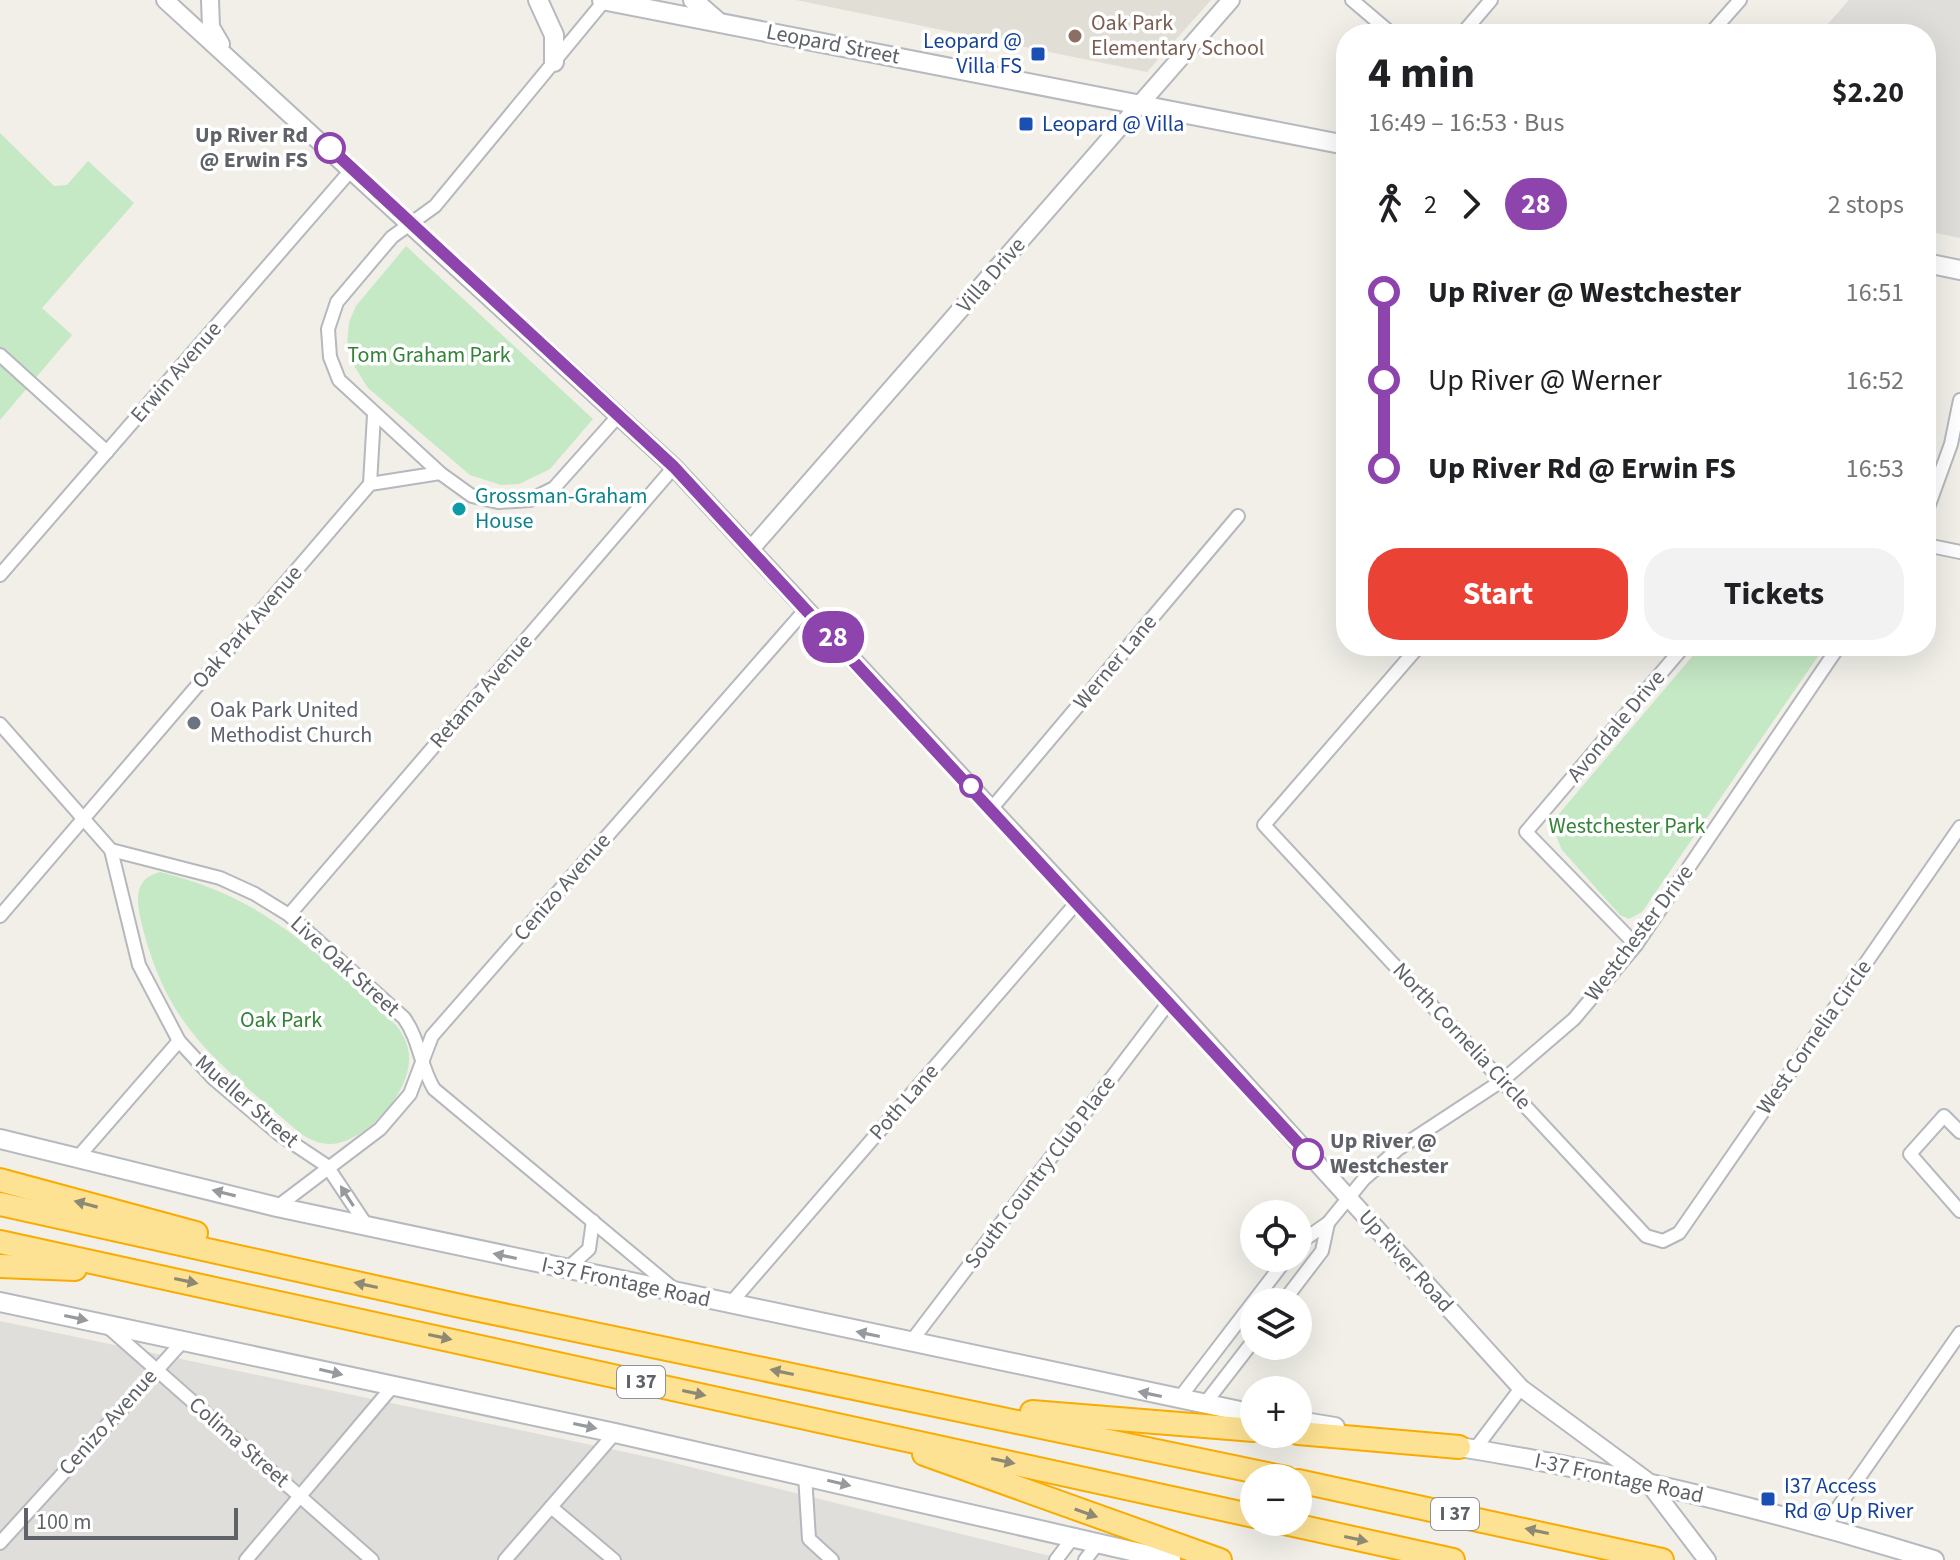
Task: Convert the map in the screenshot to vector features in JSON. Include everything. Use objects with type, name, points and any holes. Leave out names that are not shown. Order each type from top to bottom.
[{"type":"highway","points":[[0,1180],[264,1250],[321,1275]]},
{"type":"highway","name":"I 37","points":[[0,1204],[321,1275],[1240,1468]]},
{"type":"highway","name":"I 37","points":[[0,1242],[1240,1513]]},
{"type":"highway","points":[[0,1266],[136,1270]]},
{"type":"highway","points":[[940,1404],[1240,1429]]},
{"type":"highway","points":[[1312,1434],[1467,1448]]},
{"type":"highway","points":[[883,1435],[949,1465],[1220,1560]]},
{"type":"highway","name":"I 37","points":[[1312,1484],[1662,1560]]},
{"type":"highway","name":"I 37","points":[[1312,1529],[1453,1560]]},
{"type":"main road","points":[[538,0],[554,35],[554,62]]},
{"type":"main road","name":"Leopard Street","points":[[604,0],[1336,143]]},
{"type":"main road","points":[[693,0],[718,22]]},
{"type":"main road","points":[[1936,265],[1960,270]]},
{"type":"main road","name":"I-37 Frontage Road","points":[[0,1139],[277,1207],[1240,1412]]},
{"type":"main road","points":[[0,1302],[615,1433],[1075,1535],[1171,1560]]},
{"type":"main road","name":"I-37 Frontage Road","points":[[1312,1423],[1646,1480],[1825,1526],[1934,1560]]},
{"type":"street","name":"Up River Road","points":[[165,0],[412,223],[674,467],[1170,1001],[1521,1388],[1646,1480],[1707,1560]]},
{"type":"street","points":[[210,0],[211,27],[228,55]]},
{"type":"street","points":[[604,0],[435,206],[392,237],[337,302],[328,329],[330,357],[339,380],[440,473],[472,496],[498,502],[530,500],[554,488],[619,415]]},
{"type":"street","name":"Villa Drive","points":[[751,549],[1231,0]]},
{"type":"street","points":[[1352,0],[1380,24]]},
{"type":"street","points":[[1471,24],[1491,0]]},
{"type":"street","points":[[1719,24],[1740,0]]},
{"type":"street","name":"Erwin Avenue","points":[[0,575],[352,169]]},
{"type":"street","points":[[0,355],[107,452]]},
{"type":"street","points":[[1936,486],[1947,457],[1960,400]]},
{"type":"street","points":[[374,415],[370,484],[440,473]]},
{"type":"street","name":"Retama Avenue","points":[[289,915],[674,467]]},
{"type":"street","name":"Oak Park Avenue","points":[[0,916],[370,484]]},
{"type":"street","name":"Werner Lane","points":[[992,808],[1238,516]]},
{"type":"street","points":[[1936,547],[1960,552]]},
{"type":"street","name":"Cenizo Avenue","points":[[277,1207],[327,1166],[380,1129],[410,1094],[432,1036],[806,609]]},
{"type":"street","name":"North Cornelia Circle","points":[[1410,656],[1264,825],[1646,1236],[1663,1241]]},
{"type":"street","name":"Avondale Drive","points":[[1636,945],[1526,832],[1676,656]]},
{"type":"street","name":"Westchester Drive","points":[[1328,1223],[1348,1198],[1398,1149],[1503,1080],[1574,1019],[1636,945],[1832,656]]},
{"type":"street","points":[[0,724],[111,850]]},
{"type":"street","name":"West Cornelia Circle","points":[[1663,1241],[1679,1233],[1960,827]]},
{"type":"street","name":"Live Oak Street","points":[[111,850],[220,878],[289,915],[404,1018],[415,1033],[434,1089],[676,1291]]},
{"type":"street","name":"Mueller Street","points":[[111,850],[139,965],[179,1041],[225,1088],[279,1134],[327,1166],[367,1226]]},
{"type":"street","name":"Poth Lane","points":[[730,1304],[1078,901]]},
{"type":"street","name":"South Country Club Place","points":[[910,1343],[1170,1001]]},
{"type":"street","points":[[79,1156],[179,1041]]},
{"type":"street","points":[[1960,1132],[1944,1116],[1910,1154],[1960,1211]]},
{"type":"street","points":[[567,1269],[589,1249],[593,1221]]},
{"type":"street","points":[[1312,1234],[1328,1223]]},
{"type":"street","points":[[1294,1288],[1322,1251],[1328,1223]]},
{"type":"street","points":[[1178,1400],[1276,1272]]},
{"type":"street","name":"Colima Street","points":[[106,1325],[372,1560]]},
{"type":"street","points":[[1825,1526],[1960,1333]]},
{"type":"street","name":"Cenizo Avenue","points":[[0,1543],[154,1369],[185,1339]]},
{"type":"street","points":[[1203,1406],[1240,1358]]},
{"type":"street","points":[[246,1560],[302,1498],[393,1386]]},
{"type":"street","points":[[1467,1448],[1521,1388]]},
{"type":"street","points":[[505,1560],[615,1433]]},
{"type":"street","points":[[805,1475],[809,1539],[832,1560]]},
{"type":"street","points":[[551,1507],[614,1560]]},
{"type":"street","points":[[1056,1560],[1075,1535]]},
{"type":"street","points":[[1085,1560],[1099,1542]]},
{"type":"shaded area","name":"Oak Park Elementary School","points":[[796,0],[1211,0],[1147,72]]},
{"type":"shaded area","points":[[1849,0],[1960,0],[1960,238],[1936,233],[1936,24],[1828,24]]},
{"type":"shaded area","points":[[0,1321],[658,1459],[1066,1560],[0,1560]]},
{"type":"green space","points":[[0,133],[54,186],[67,185],[88,161],[134,203],[42,308],[72,335],[0,420]]},
{"type":"green space","name":"Tom Graham Park","points":[[406,246],[593,419],[550,469],[519,484],[501,485],[470,475],[368,388],[351,361],[347,348],[349,322],[356,306]]},
{"type":"green space","name":"Westchester Park","points":[[1693,656],[1818,656],[1642,912],[1629,919],[1620,915],[1562,850],[1555,833],[1558,815]]},
{"type":"green space","name":"Oak Park","points":[[160,872],[232,897],[262,914],[315,953],[397,1026],[408,1047],[408,1069],[395,1098],[372,1124],[345,1141],[331,1144],[312,1140],[246,1087],[201,1043],[166,992],[141,921],[138,905],[141,885]]},
{"type":"bus line","name":"28","points":[[330,148],[674,467],[1308,1154]]},
{"type":"place","name":"Oak Park Elementary School","points":[[1075,36]]},
{"type":"place","name":"Leopard @ Villa FS","points":[[1038,54]]},
{"type":"place","name":"Leopard @ Villa","points":[[1026,124]]},
{"type":"place","name":"Up River Rd @ Erwin FS","points":[[330,148]]},
{"type":"place","name":"Grossman-Graham House","points":[[459,509]]},
{"type":"place","name":"Oak Park United Methodist Church","points":[[194,723]]},
{"type":"place","name":"Up River @ Westchester","points":[[1308,1154]]},
{"type":"place","name":"I37 Access Rd @ Up River","points":[[1768,1499]]}]
